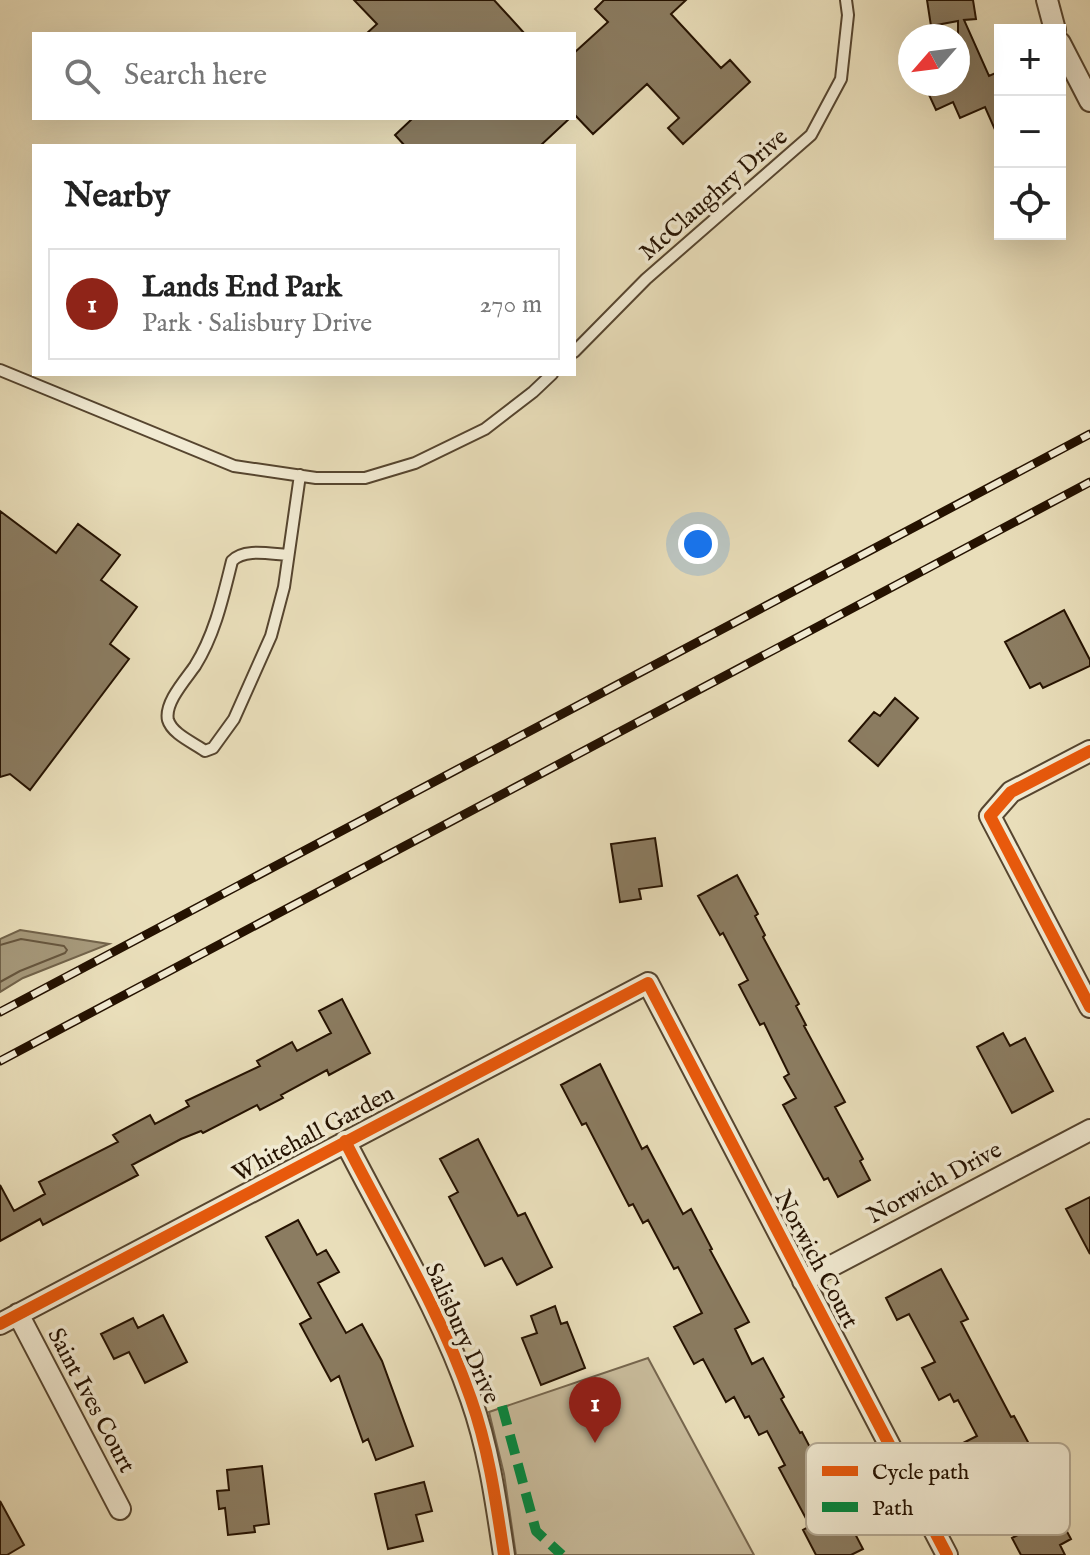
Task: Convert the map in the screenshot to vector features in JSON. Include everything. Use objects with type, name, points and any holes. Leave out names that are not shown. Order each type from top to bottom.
[{"type":"street","points":[[1047,0],[1053,24]]},
{"type":"street","points":[[1066,55],[1090,101]]},
{"type":"street","points":[[1090,751],[1011,792],[990,816],[1090,1007]]},
{"type":"street","name":"Whitehall Garden","points":[[9,1319],[648,983]]},
{"type":"street","name":"Norwich Court","points":[[648,983],[888,1443]]},
{"type":"street","name":"Norwich Drive","points":[[803,1281],[1090,1130]]},
{"type":"street","name":"Salisbury Drive","points":[[345,1141],[458,1365],[484,1443],[504,1555]]},
{"type":"street","name":"Saint Ives Court","points":[[9,1319],[120,1509]]},
{"type":"street","name":"Norwich Court","points":[[936,1535],[947,1555]]},
{"type":"lane","name":"McClaughry Drive","points":[[576,350],[646,279],[811,135],[841,79],[848,15],[846,0]]},
{"type":"lane","points":[[0,370],[234,466],[300,475],[365,478],[415,463],[485,429],[550,376]]},
{"type":"lane","points":[[287,555],[247,553],[232,561],[216,621],[201,656],[168,709],[169,722],[175,731],[205,751],[213,748],[234,719],[271,636],[284,587],[300,475]]},
{"type":"shaded area","points":[[648,1358],[754,1555],[516,1555],[504,1474],[489,1412]]},
{"type":"water","points":[[20,930],[109,944],[23,978],[0,992],[0,939]]},
{"type":"building","points":[[354,0],[494,0],[523,32],[368,32],[377,24]]},
{"type":"building","points":[[604,0],[686,0],[671,14],[721,68],[730,60],[750,82],[683,144],[668,128],[679,118],[647,84],[593,134],[576,116],[576,51],[608,22],[595,9]]},
{"type":"building","points":[[927,0],[973,0],[976,19],[964,20],[966,24],[958,24],[958,21],[931,24]]},
{"type":"building","points":[[970,33],[989,76],[994,74],[994,127],[985,107],[960,118],[953,102],[936,110],[930,96],[970,96]]},
{"type":"building","points":[[411,120],[568,120],[542,144],[403,144],[395,135]]},
{"type":"building","points":[[0,511],[56,553],[78,524],[120,555],[101,580],[137,607],[110,644],[129,659],[30,790],[10,774],[0,777]]},
{"type":"building","points":[[1064,610],[1090,660],[1090,666],[1043,688],[1040,683],[1030,688],[1005,642]]},
{"type":"building","points":[[895,698],[918,718],[878,766],[849,741],[874,712],[880,716]]},
{"type":"building","points":[[655,838],[662,886],[639,889],[641,899],[620,902],[611,844]]},
{"type":"building","points":[[737,875],[758,914],[755,916],[765,935],[763,937],[799,1004],[796,1006],[804,1026],[845,1102],[835,1107],[863,1159],[860,1161],[870,1180],[838,1197],[828,1178],[824,1180],[783,1105],[796,1098],[784,1077],[789,1074],[764,1023],[760,1025],[739,985],[748,980],[723,933],[720,935],[698,896]]},
{"type":"building","points":[[342,999],[370,1053],[329,1075],[327,1070],[260,1110],[257,1105],[203,1133],[201,1131],[181,1139],[132,1165],[138,1175],[43,1225],[40,1219],[0,1241],[0,1185],[14,1211],[45,1194],[39,1182],[118,1142],[113,1135],[150,1115],[155,1124],[189,1106],[186,1101],[260,1066],[257,1061],[292,1042],[297,1051],[331,1033],[319,1011]]},
{"type":"building","points":[[1003,1033],[1010,1046],[1025,1038],[1053,1091],[1012,1113],[977,1047]]},
{"type":"building","points":[[600,1064],[642,1149],[647,1146],[683,1214],[691,1209],[749,1322],[735,1329],[752,1364],[763,1358],[784,1397],[781,1399],[808,1443],[806,1519],[779,1468],[785,1465],[767,1431],[759,1435],[734,1397],[726,1402],[703,1359],[694,1364],[674,1327],[702,1313],[648,1220],[643,1223],[633,1204],[629,1206],[586,1123],[582,1125],[561,1085]]},
{"type":"building","points":[[478,1139],[518,1216],[525,1213],[552,1267],[517,1285],[502,1258],[485,1266],[449,1197],[458,1192],[440,1159]]},
{"type":"building","points":[[1090,1197],[1090,1254],[1066,1209]]},
{"type":"building","points":[[298,1220],[317,1255],[326,1250],[339,1272],[318,1283],[346,1333],[362,1324],[382,1361],[413,1446],[376,1460],[368,1439],[363,1442],[339,1376],[331,1381],[300,1324],[311,1318],[266,1237]]},
{"type":"building","points":[[941,1269],[968,1319],[961,1322],[1011,1417],[1014,1416],[1028,1443],[963,1443],[977,1436],[958,1400],[954,1402],[950,1394],[939,1400],[922,1368],[935,1362],[909,1314],[897,1320],[886,1298]]},
{"type":"building","points":[[555,1306],[561,1324],[567,1322],[585,1368],[541,1385],[522,1338],[537,1333],[531,1316]]},
{"type":"building","points":[[163,1315],[187,1362],[145,1383],[129,1352],[114,1359],[101,1334],[133,1318],[138,1328]]},
{"type":"building","points":[[262,1466],[269,1524],[254,1526],[255,1532],[228,1535],[225,1508],[219,1509],[217,1491],[229,1490],[227,1470]]},
{"type":"building","points":[[424,1482],[432,1511],[416,1515],[423,1541],[388,1549],[375,1494]]},
{"type":"building","points":[[0,1501],[24,1545],[7,1555],[0,1555]]},
{"type":"building","points":[[806,1528],[806,1535],[856,1535],[863,1549],[851,1555],[816,1555],[803,1530]]},
{"type":"building","points":[[1018,1535],[1069,1535],[1071,1539],[1060,1545],[1065,1555],[1021,1555],[1012,1538]]},
{"type":"railway","points":[[0,1012],[1090,434]]},
{"type":"railway","points":[[0,1061],[1090,482]]},
{"type":"marked path","points":[[502,1406],[536,1531],[562,1555]]},
{"type":"cycle path","points":[[1090,751],[1011,792],[990,816],[1090,1007]]},
{"type":"cycle path","points":[[0,1324],[648,983],[888,1443]]},
{"type":"cycle path","points":[[345,1141],[429,1300],[471,1399],[483,1437],[504,1555]]},
{"type":"cycle path","points":[[937,1535],[947,1555]]},
{"type":"place","name":"Lands End Park","points":[[595,1443]]}]
